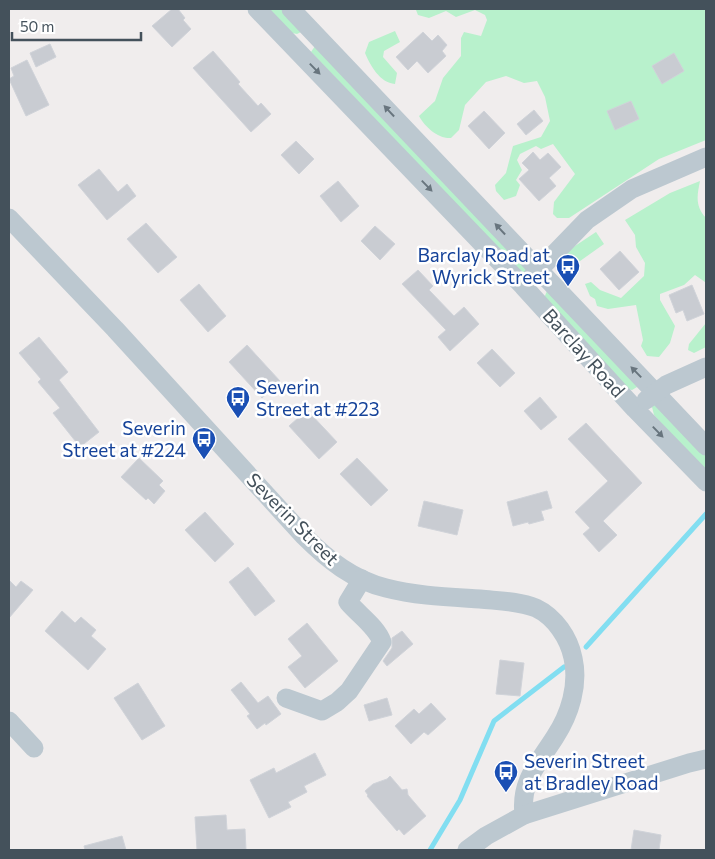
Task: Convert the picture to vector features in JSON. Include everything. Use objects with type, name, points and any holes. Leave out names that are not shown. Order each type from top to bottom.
[{"type":"street","name":"Barclay Road","points":[[257,9],[523,286],[635,409],[706,482]]},
{"type":"street","name":"Barclay Road","points":[[292,9],[706,446]]},
{"type":"street","points":[[296,50],[314,33]]},
{"type":"street","points":[[523,286],[587,220],[632,189],[706,157]]},
{"type":"street","name":"Severin Street","points":[[9,218],[122,336],[304,536],[343,570],[386,588],[407,592],[528,605],[546,614],[564,634],[574,660],[575,683],[573,695],[566,717],[556,736],[528,780],[523,799],[524,815]]},
{"type":"street","points":[[635,409],[655,392],[706,367]]},
{"type":"street","points":[[286,698],[322,711],[330,707],[350,691],[382,642],[379,633],[348,602],[362,579]]},
{"type":"street","points":[[9,721],[34,748]]},
{"type":"street","points":[[467,850],[486,836],[524,815],[706,759]]},
{"type":"green space","points":[[267,9],[285,9],[301,32],[297,34],[292,33]]},
{"type":"green space","points":[[417,9],[706,9],[706,140],[659,159],[569,218],[557,218],[553,214],[554,202],[575,174],[553,144],[541,149],[536,146],[520,154],[517,160],[522,170],[516,180],[520,185],[516,196],[504,200],[496,191],[495,185],[506,173],[513,146],[541,137],[550,121],[545,97],[537,81],[524,83],[506,76],[486,82],[465,105],[459,130],[451,138],[441,137],[432,132],[419,116],[435,101],[443,78],[461,56],[461,38],[464,32],[481,36],[487,20],[485,15],[475,10],[456,17],[446,11],[429,18],[418,15]]},
{"type":"green space","points":[[395,31],[400,42],[384,51],[383,57],[397,73],[395,84],[380,77],[365,53],[369,42]]},
{"type":"green space","points":[[315,46],[527,264],[526,271],[522,273],[311,52]]},
{"type":"green space","points":[[700,181],[698,205],[706,218],[706,286],[705,282],[695,275],[684,285],[660,294],[660,300],[675,326],[670,343],[659,357],[647,356],[641,346],[643,340],[636,305],[608,309],[597,306],[595,299],[590,296],[585,284],[591,282],[600,290],[621,298],[644,276],[645,263],[636,247],[635,235],[625,220],[670,193]]},
{"type":"green space","points":[[596,232],[604,244],[566,271],[557,258]]},
{"type":"green space","points":[[547,291],[637,384],[637,387],[632,390],[628,389],[544,298]]},
{"type":"green space","points":[[706,323],[706,347],[694,353],[688,350],[689,344]]},
{"type":"green space","points":[[654,404],[706,454],[706,474],[654,415],[652,407]]},
{"type":"building","points":[[172,9],[178,9],[185,18],[183,20],[191,29],[172,47],[152,26]]},
{"type":"building","points":[[423,32],[432,41],[438,35],[447,45],[442,51],[446,56],[428,73],[417,61],[408,70],[396,57]]},
{"type":"building","points":[[50,44],[56,57],[36,67],[30,53]]},
{"type":"building","points":[[213,51],[240,82],[238,84],[258,106],[261,103],[271,114],[251,132],[193,68]]},
{"type":"building","points":[[674,53],[684,71],[662,84],[652,66]]},
{"type":"building","points":[[27,60],[49,105],[26,116],[9,79],[14,76],[11,68]]},
{"type":"building","points":[[631,101],[639,119],[615,130],[607,111]]},
{"type":"building","points":[[534,110],[543,121],[526,135],[517,124]]},
{"type":"building","points":[[484,111],[505,133],[489,149],[468,126]]},
{"type":"building","points":[[296,141],[314,159],[299,174],[281,155]]},
{"type":"building","points":[[533,152],[540,160],[548,153],[561,167],[549,178],[556,186],[539,201],[519,179],[529,170],[522,163]]},
{"type":"building","points":[[99,169],[118,192],[127,184],[136,196],[107,220],[78,185]]},
{"type":"building","points":[[338,181],[359,206],[341,222],[320,196]]},
{"type":"building","points":[[146,223],[177,257],[158,273],[127,239]]},
{"type":"building","points":[[375,226],[395,244],[380,260],[361,241]]},
{"type":"building","points":[[620,251],[639,272],[619,290],[600,269]]},
{"type":"building","points":[[418,270],[433,286],[429,290],[454,316],[464,307],[479,324],[450,351],[438,337],[446,330],[402,284]]},
{"type":"building","points":[[199,284],[226,316],[208,332],[180,300]]},
{"type":"building","points":[[692,285],[704,314],[687,321],[683,310],[676,313],[669,295]]},
{"type":"building","points":[[39,337],[68,372],[59,380],[99,432],[80,447],[53,413],[60,408],[38,382],[41,379],[19,353]]},
{"type":"building","points":[[247,345],[280,381],[262,398],[229,362]]},
{"type":"building","points":[[492,349],[515,373],[500,387],[477,363]]},
{"type":"building","points":[[540,397],[557,417],[541,430],[524,411]]},
{"type":"building","points":[[307,410],[337,442],[319,459],[289,426]]},
{"type":"building","points":[[586,423],[642,483],[603,521],[617,535],[599,552],[583,534],[590,528],[575,512],[608,481],[568,439]]},
{"type":"building","points":[[139,458],[163,481],[159,485],[165,491],[154,504],[148,498],[146,500],[121,477]]},
{"type":"building","points":[[357,458],[388,490],[371,506],[340,474]]},
{"type":"building","points":[[547,491],[552,508],[541,511],[544,520],[513,526],[507,502]]},
{"type":"building","points":[[424,501],[463,510],[457,535],[418,526]]},
{"type":"building","points":[[205,512],[234,544],[215,562],[185,530]]},
{"type":"building","points":[[248,567],[275,601],[255,616],[229,582]]},
{"type":"building","points":[[9,580],[16,587],[21,581],[33,590],[9,618]]},
{"type":"building","points":[[62,611],[75,623],[81,617],[96,630],[91,636],[106,649],[88,670],[45,631]]},
{"type":"building","points":[[307,623],[338,661],[305,688],[288,667],[302,656],[288,639]]},
{"type":"building","points":[[402,631],[413,644],[387,666],[383,661],[392,648],[392,638]]},
{"type":"building","points":[[500,660],[524,663],[520,696],[496,694]]},
{"type":"building","points":[[241,682],[258,703],[268,696],[281,714],[257,729],[247,716],[250,714],[231,690]]},
{"type":"building","points":[[138,683],[165,726],[142,740],[114,698]]},
{"type":"building","points":[[387,698],[392,715],[369,721],[364,705]]},
{"type":"building","points":[[431,703],[446,719],[428,735],[424,732],[411,744],[395,726],[414,709],[419,714]]},
{"type":"building","points":[[315,753],[326,775],[304,786],[307,792],[288,802],[291,807],[269,818],[250,780],[274,768],[276,773]]},
{"type":"building","points":[[390,776],[402,790],[407,789],[408,795],[426,816],[404,835],[399,829],[397,831],[367,796],[365,791],[373,784]]},
{"type":"building","points":[[226,815],[227,830],[245,829],[246,850],[197,850],[195,817]]},
{"type":"building","points":[[634,830],[661,835],[659,850],[631,850]]},
{"type":"building","points":[[122,836],[126,850],[85,850],[84,846]]},
{"type":"waterway","points":[[586,647],[706,514]]},
{"type":"waterway","points":[[430,850],[460,800],[494,721],[564,667]]},
{"type":"place","name":"Barclay Road at Wyrick Street","points":[[568,287]]},
{"type":"place","name":"Severin Street at #223","points":[[238,419]]},
{"type":"place","name":"Severin Street at #224","points":[[204,460]]},
{"type":"place","name":"Severin Street at Bradley Road","points":[[506,793]]}]
